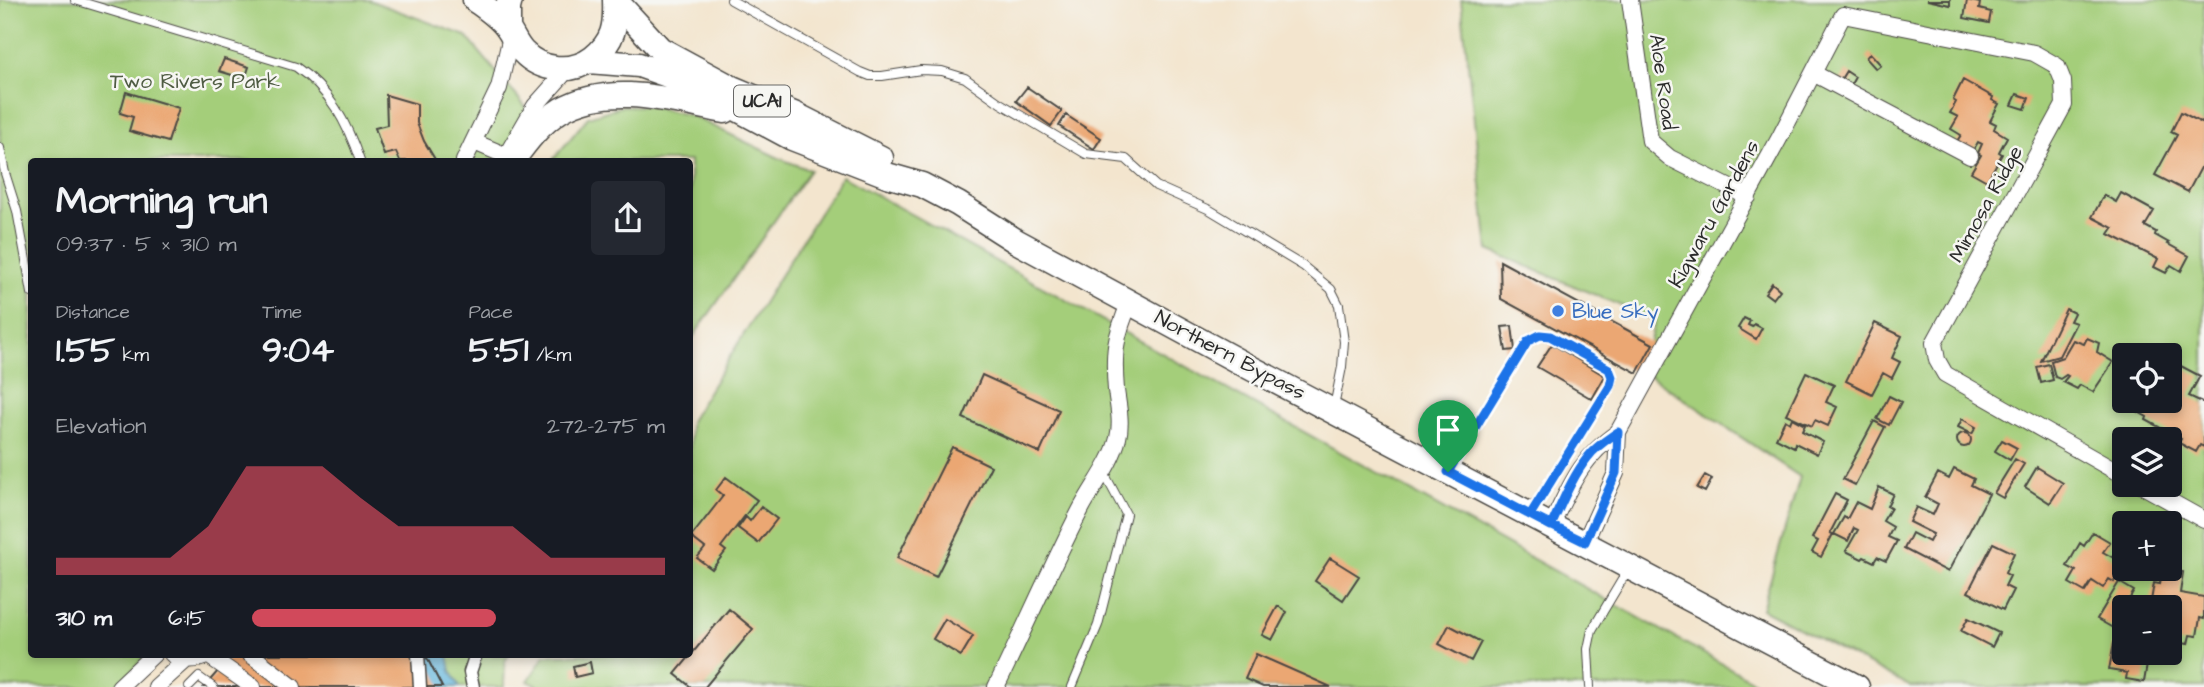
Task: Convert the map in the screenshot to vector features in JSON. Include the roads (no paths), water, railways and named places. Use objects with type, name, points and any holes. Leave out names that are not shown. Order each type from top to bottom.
[{"type":"main road","name":"Northern Bypass","points":[[475,0],[491,11],[525,54],[538,64],[555,68],[578,65],[639,65],[687,82],[792,138],[922,185],[958,204],[1016,241],[1857,687]]},
{"type":"main road","points":[[510,0],[510,32]]},
{"type":"main road","points":[[578,65],[603,51],[612,35],[615,0]]},
{"type":"main road","name":"UCA1","points":[[615,0],[660,48],[732,88],[796,115],[894,164],[922,185]]},
{"type":"main road","points":[[509,158],[561,110],[593,98],[615,95],[657,97],[750,116]]},
{"type":"street","name":"Aloe Road","points":[[1630,0],[1650,141],[1670,158],[1748,197]]},
{"type":"street","name":"Kigwaru Gardens","points":[[1585,542],[1616,473],[1618,432],[1748,197],[1813,73],[1842,7]]},
{"type":"street","name":"Mimosa Ridge","points":[[1842,7],[2034,53],[2057,66],[2063,81],[2064,105],[1934,343],[1937,360],[1945,374],[2112,469]]},
{"type":"street","points":[[466,158],[499,88],[510,32]]},
{"type":"street","points":[[508,158],[534,106],[578,65]]},
{"type":"street","points":[[1813,73],[1970,156]]},
{"type":"street","points":[[474,142],[506,158]]},
{"type":"street","points":[[996,687],[1049,574],[1112,454],[1120,427],[1114,348],[1130,302]]},
{"type":"street","name":"Kigwaru Gardens","points":[[1540,521],[1567,493],[1588,456],[1618,432]]},
{"type":"street","points":[[2163,497],[2204,520]]},
{"type":"street","points":[[119,687],[150,658]]},
{"type":"street","points":[[156,687],[178,658]]},
{"type":"street","points":[[214,658],[253,687]]},
{"type":"street","points":[[255,658],[293,687]]},
{"type":"street","points":[[418,658],[420,687]]},
{"type":"street","points":[[473,687],[470,673],[475,658]]},
{"type":"lane","points":[[75,0],[296,67],[312,79],[342,116],[358,158]]},
{"type":"lane","points":[[731,0],[870,76],[891,76],[921,70],[943,71],[965,78],[1000,103],[1086,154],[1126,159],[1156,186],[1210,209],[1303,266],[1331,289],[1339,305],[1344,342],[1333,410]]},
{"type":"lane","points":[[0,148],[28,272]]},
{"type":"lane","points":[[1448,472],[1528,341],[1540,335],[1550,336],[1609,369],[1612,377],[1610,386],[1540,521]]},
{"type":"lane","points":[[1072,687],[1098,625],[1126,514],[1103,470]]},
{"type":"lane","points":[[1590,687],[1588,649],[1592,630],[1630,566]]},
{"type":"lane","points":[[189,687],[199,677],[214,687]]},
{"type":"water","points":[[424,658],[449,658],[451,671],[460,687],[427,687]]},
{"type":"place","name":"Blue Sky","points":[[1558,311]]},
{"type":"park label","name":"Two Rivers Park","points":[[195,81]]}]
